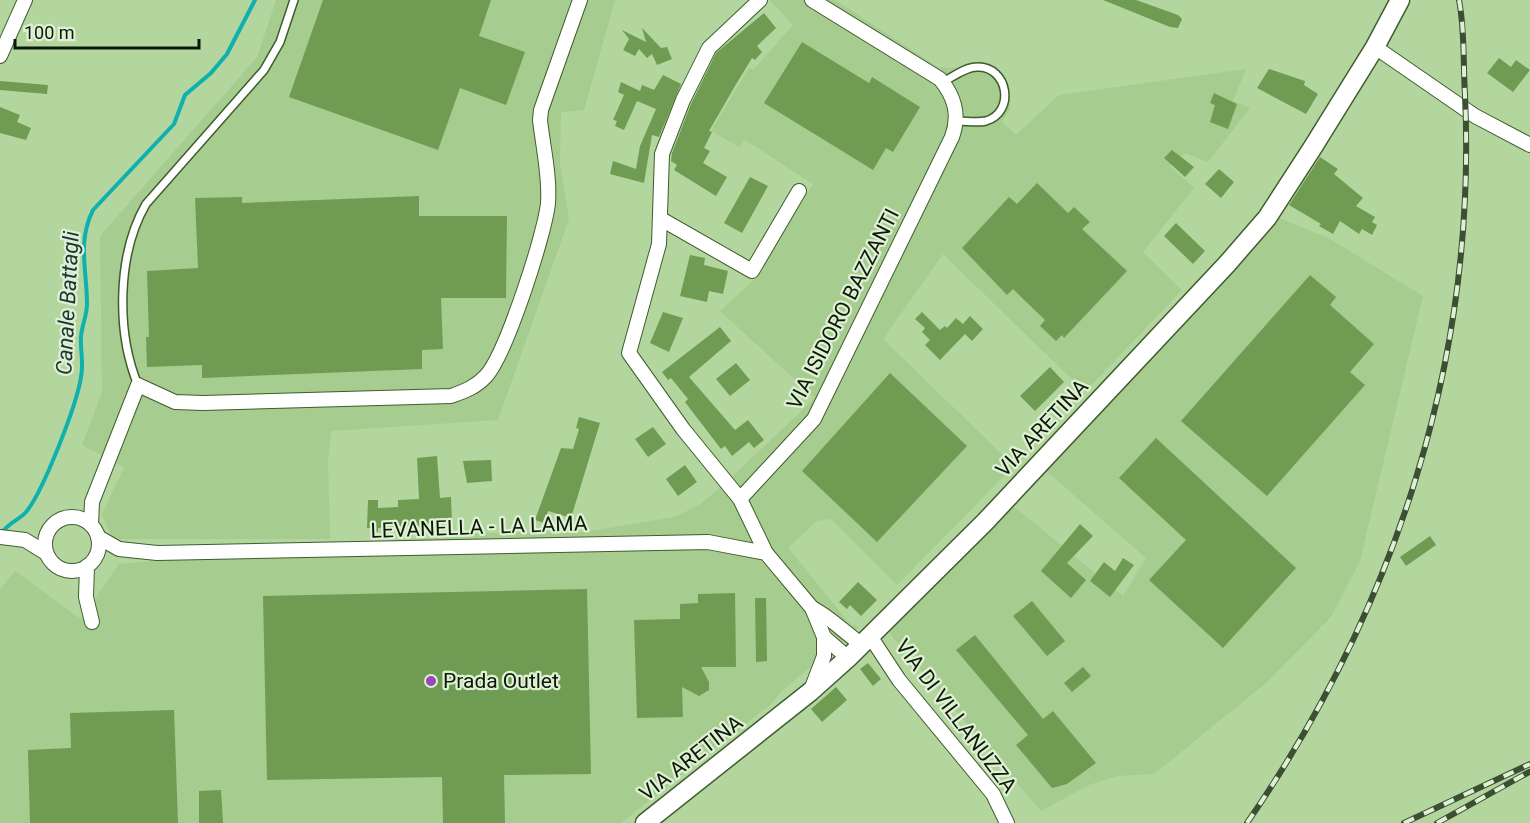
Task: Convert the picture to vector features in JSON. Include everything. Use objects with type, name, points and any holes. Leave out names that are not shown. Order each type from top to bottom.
[{"type":"street","points":[[0,56],[25,0]]},
{"type":"street","points":[[86,597],[95,531],[92,502],[138,385],[175,402],[203,403],[451,396],[471,389],[488,374],[511,329],[548,203],[541,110],[580,0]]},
{"type":"street","points":[[760,0],[709,48],[683,100],[662,154],[661,219],[651,276],[629,353],[683,429],[740,498],[766,553],[812,608],[824,637],[824,656],[810,692]]},
{"type":"street","points":[[812,0],[943,82],[949,89],[958,121]]},
{"type":"street","name":"VIA ARETINA","points":[[645,823],[810,692],[848,658],[985,522],[1267,219],[1375,47],[1400,0]]},
{"type":"street","points":[[1375,47],[1475,116],[1530,145]]},
{"type":"street","name":"VIA ISIDORO BAZZANTI","points":[[740,498],[819,411],[958,121]]},
{"type":"street","points":[[661,219],[752,271],[799,191]]},
{"type":"street","points":[[21,540],[47,532],[57,521],[70,517],[92,502]]},
{"type":"street","name":"LEVANELLA - LA LAMA","points":[[70,517],[78,517],[119,549],[157,553],[708,542],[766,553]]},
{"type":"street","points":[[46,554],[47,532]]},
{"type":"street","points":[[0,537],[21,540],[46,554],[56,566],[70,571],[86,597],[92,622]]},
{"type":"street","name":"LEVANELLA - LA LAMA","points":[[70,571],[119,549]]},
{"type":"street","name":"VIA DI VILLANUZZA","points":[[812,608],[824,614],[836,627],[883,651],[900,680],[993,794],[1007,823]]},
{"type":"street","points":[[836,627],[848,658]]},
{"type":"street","points":[[824,637],[848,658]]},
{"type":"lane","points":[[138,385],[128,361],[125,343],[124,279],[127,251],[134,226],[146,204],[264,70],[280,42],[294,0]]},
{"type":"lane","points":[[943,82],[964,70],[978,67],[997,75],[1005,88],[1004,102],[991,119],[977,122],[958,121]]},
{"type":"shaded area","points":[[276,0],[615,0],[584,110],[561,112],[560,163],[569,219],[498,420],[331,431],[328,461],[330,539],[113,539],[102,515],[124,467],[82,445],[102,392],[100,236],[257,57]]},
{"type":"shaded area","points":[[770,0],[835,0],[938,67],[957,68],[979,61],[993,65],[1003,75],[1010,90],[1010,109],[1002,122],[1016,135],[1059,95],[1246,69],[1233,101],[1250,108],[1208,162],[1185,153],[1170,166],[1194,188],[1143,252],[1182,290],[1085,392],[943,254],[883,339],[1014,466],[897,585],[831,519],[817,521],[788,548],[851,625],[860,627],[784,689],[771,704],[621,823],[0,823],[0,589],[15,571],[81,619],[119,564],[484,533],[583,532],[675,517],[699,505],[721,487],[815,398],[720,311],[756,278],[813,184],[745,140],[739,147],[711,131],[749,68],[754,69],[793,25]]},
{"type":"shaded area","points":[[1275,216],[1330,239],[1423,296],[1360,561],[1331,617],[1265,684],[1154,774],[1117,776],[1089,785],[1041,811],[887,630],[1011,504],[1123,596],[1146,558],[1046,471]]},
{"type":"building","points":[[323,0],[491,0],[479,36],[525,52],[506,105],[460,88],[438,150],[289,97]]},
{"type":"building","points":[[1103,0],[1136,0],[1178,15],[1182,19],[1178,28],[1170,27]]},
{"type":"building","points":[[764,13],[776,28],[757,46],[762,52],[755,60],[752,58],[735,86],[709,131],[712,132],[704,148],[710,151],[703,163],[727,177],[716,196],[674,170],[677,165],[671,161],[672,153],[691,104],[716,53]]},
{"type":"building","points":[[642,28],[661,48],[667,47],[672,59],[657,65],[652,54],[647,58],[639,49],[635,56],[623,50],[629,39],[622,30],[646,42]]},
{"type":"building","points":[[802,42],[869,83],[872,77],[920,107],[893,152],[886,148],[873,170],[764,103]]},
{"type":"building","points":[[1499,58],[1511,67],[1516,60],[1530,70],[1513,92],[1487,73]]},
{"type":"building","points":[[1269,69],[1305,81],[1304,85],[1318,94],[1306,114],[1257,88]]},
{"type":"building","points":[[663,75],[681,84],[659,137],[652,135],[644,183],[610,174],[613,161],[636,169],[640,146],[656,109],[637,101],[624,130],[615,126],[617,121],[613,120],[624,95],[618,92],[621,82],[640,91],[642,85],[654,90]]},
{"type":"building","points":[[0,81],[48,85],[47,94],[0,90]]},
{"type":"building","points":[[1214,93],[1237,104],[1228,129],[1210,122],[1215,105],[1210,103]]},
{"type":"building","points":[[0,107],[20,115],[17,122],[31,128],[26,140],[0,133]]},
{"type":"building","points":[[1172,150],[1194,167],[1185,177],[1164,158]]},
{"type":"building","points":[[1320,157],[1338,169],[1334,174],[1363,198],[1356,206],[1375,217],[1372,222],[1377,225],[1372,235],[1362,229],[1359,234],[1340,221],[1333,234],[1289,205]]},
{"type":"building","points":[[1219,169],[1234,182],[1221,198],[1205,184]]},
{"type":"building","points":[[750,177],[768,186],[742,233],[724,223]]},
{"type":"building","points":[[1037,183],[1068,213],[1074,207],[1090,222],[1082,229],[1127,271],[1064,338],[1062,335],[1056,341],[1040,326],[1045,320],[1013,289],[1007,295],[962,248],[1009,197],[1017,204]]},
{"type":"building","points":[[419,196],[419,216],[507,216],[506,298],[441,298],[443,349],[422,350],[422,369],[202,378],[202,365],[147,367],[146,337],[149,337],[147,271],[198,268],[195,198],[242,197],[242,203]]},
{"type":"building","points":[[1176,223],[1205,251],[1193,264],[1164,236]]},
{"type":"building","points":[[690,255],[705,258],[704,265],[728,271],[723,294],[709,291],[707,302],[680,296]]},
{"type":"building","points":[[1310,275],[1336,297],[1330,305],[1374,344],[1350,372],[1365,385],[1267,496],[1181,421]]},
{"type":"building","points":[[663,312],[683,318],[669,352],[650,343]]},
{"type":"building","points":[[922,312],[940,330],[945,326],[947,328],[956,318],[963,324],[970,316],[983,329],[972,341],[965,334],[940,360],[925,345],[930,340],[922,332],[925,328],[915,319]]},
{"type":"building","points":[[720,327],[731,341],[689,377],[735,430],[748,420],[764,440],[754,448],[749,442],[732,456],[725,446],[721,449],[685,402],[688,399],[671,378],[668,380],[662,372]]},
{"type":"building","points":[[736,363],[750,380],[730,396],[716,379]]},
{"type":"building","points":[[1050,367],[1064,382],[1035,411],[1020,396]]},
{"type":"building","points":[[890,373],[967,446],[877,542],[802,471]]},
{"type":"building","points":[[579,417],[600,423],[571,518],[548,511],[544,523],[535,520],[561,448],[573,449],[579,429],[576,428]]},
{"type":"building","points":[[653,427],[666,444],[648,457],[635,439]]},
{"type":"building","points":[[1156,438],[1296,568],[1223,648],[1149,580],[1186,540],[1119,478]]},
{"type":"building","points":[[437,456],[440,498],[451,497],[452,524],[378,528],[378,532],[370,533],[370,528],[367,528],[368,500],[378,500],[378,508],[398,507],[398,500],[419,499],[417,458]]},
{"type":"building","points":[[491,460],[492,481],[467,483],[463,461]]},
{"type":"building","points":[[685,465],[697,482],[678,496],[666,479]]},
{"type":"building","points":[[1080,524],[1093,536],[1067,563],[1086,580],[1071,598],[1041,571]]},
{"type":"building","points":[[1430,536],[1436,545],[1406,566],[1400,557]]},
{"type":"building","points":[[1123,558],[1134,565],[1110,597],[1090,581],[1104,562],[1115,571]]},
{"type":"building","points":[[858,582],[877,600],[861,616],[850,605],[847,609],[839,602]]},
{"type":"building","points":[[587,589],[591,774],[504,775],[505,823],[443,823],[442,777],[267,780],[263,596]]},
{"type":"building","points":[[735,593],[736,667],[701,667],[709,682],[709,690],[699,696],[682,687],[683,717],[637,718],[634,620],[680,619],[680,604],[698,603],[698,594]]},
{"type":"building","points":[[755,598],[766,598],[767,661],[756,662]]},
{"type":"building","points":[[1032,601],[1065,641],[1047,656],[1013,616]]},
{"type":"building","points":[[975,635],[1043,719],[1053,711],[1096,763],[1067,784],[1052,788],[1016,745],[1028,735],[956,650]]},
{"type":"building","points":[[868,663],[881,679],[873,686],[860,669]]},
{"type":"building","points":[[1083,667],[1091,676],[1072,692],[1064,683]]},
{"type":"building","points":[[836,687],[847,700],[822,722],[811,709]]},
{"type":"building","points":[[174,710],[178,823],[30,823],[28,750],[71,748],[70,713]]},
{"type":"building","points":[[221,790],[223,823],[199,823],[199,791]]},
{"type":"waterway","name":"Canale Battagli","points":[[2,533],[26,512],[33,502],[58,447],[78,390],[82,367],[81,336],[87,304],[84,245],[85,233],[93,210],[174,124],[185,95],[211,73],[227,54],[255,0]]},
{"type":"railway","points":[[1247,823],[1300,740],[1346,655],[1385,567],[1416,477],[1441,384],[1457,289],[1465,193],[1464,48],[1459,0]]},
{"type":"railway","points":[[1404,823],[1530,764]]},
{"type":"railway","points":[[1437,823],[1529,772]]},
{"type":"place","name":"Prada Outlet","points":[[431,681]]}]
